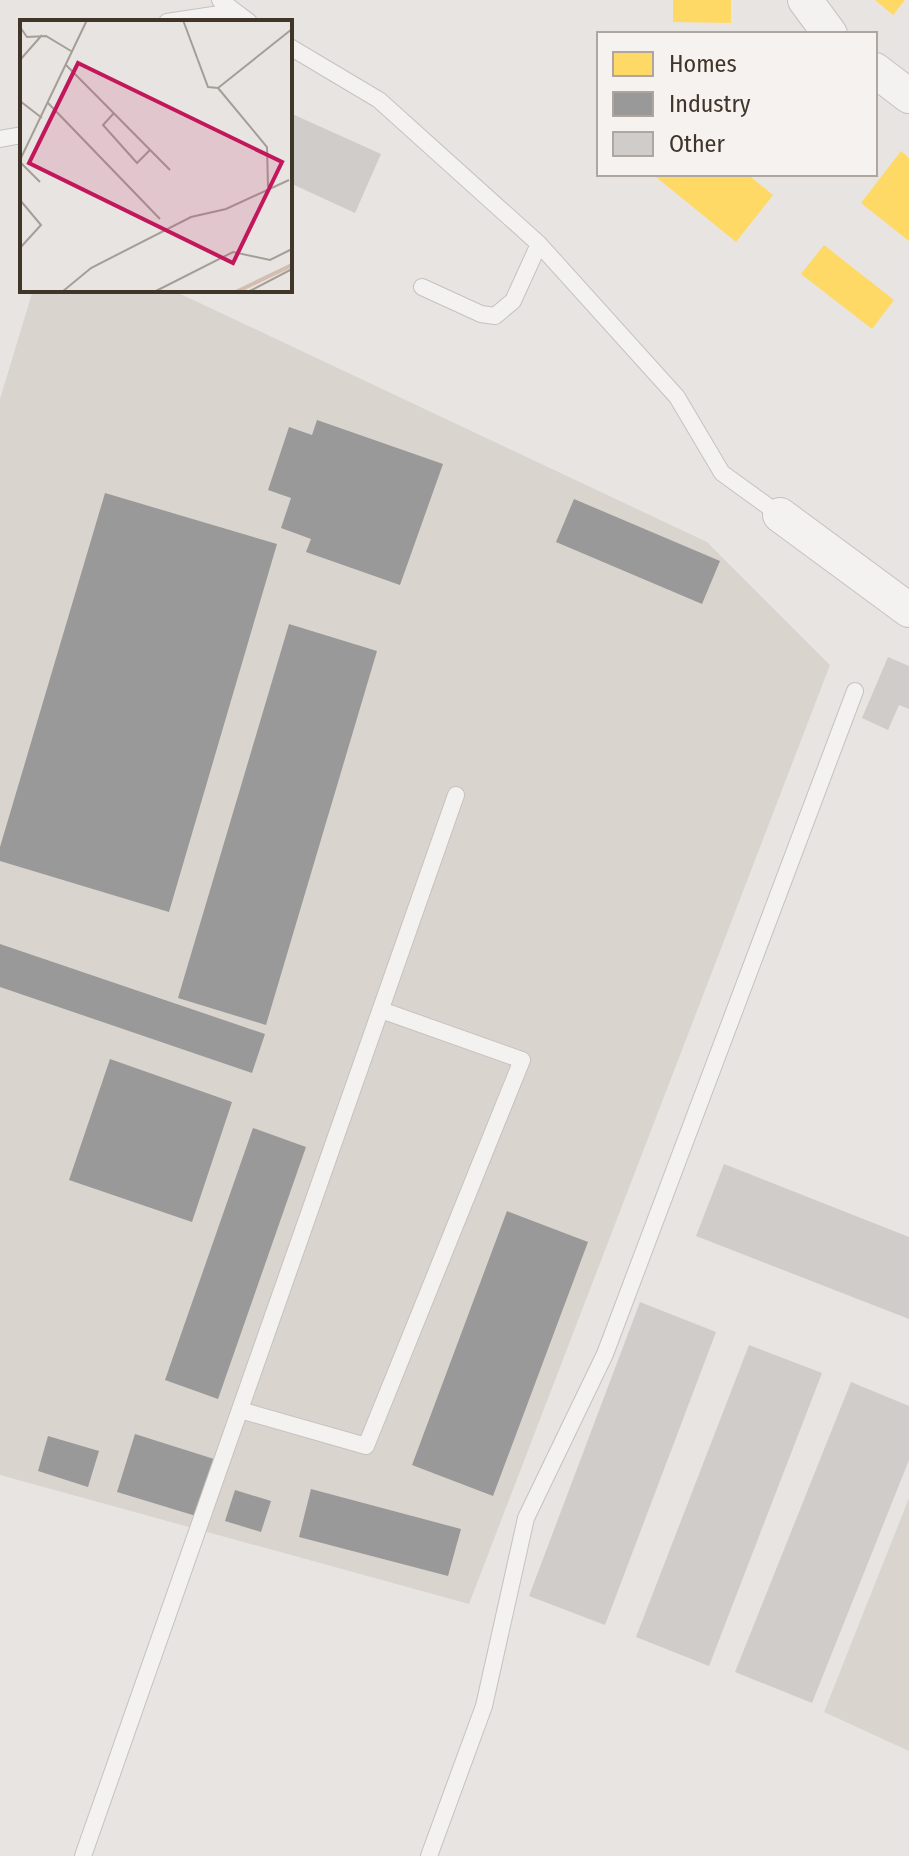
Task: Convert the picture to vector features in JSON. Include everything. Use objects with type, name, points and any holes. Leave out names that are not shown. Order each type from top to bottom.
[{"type":"street","points":[[805,0],[829,32]]},
{"type":"street","points":[[877,72],[909,96]]},
{"type":"street","points":[[780,515],[909,610]]},
{"type":"lane","points":[[220,0],[246,20]]},
{"type":"lane","points":[[180,20],[233,12]]},
{"type":"lane","points":[[292,48],[379,100],[539,244],[677,397],[722,473],[780,515]]},
{"type":"lane","points":[[0,139],[20,135]]},
{"type":"lane","points":[[422,287],[481,314],[495,316],[513,301],[539,244]]},
{"type":"lane","points":[[429,1856],[484,1706],[526,1518],[605,1354],[855,691]]},
{"type":"lane","points":[[83,1856],[456,795]]},
{"type":"lane","points":[[240,1410],[366,1446],[522,1060],[381,1010]]},
{"type":"shaded area","points":[[32,292],[176,292],[707,542],[830,665],[469,1604],[0,1475],[0,399]]},
{"type":"shaded area","points":[[909,1498],[909,1751],[824,1712]]},
{"type":"building: Homes","points":[[673,0],[731,0],[731,23],[673,22]]},
{"type":"building: Homes","points":[[875,0],[905,0],[893,15]]},
{"type":"building: Homes","points":[[901,151],[909,158],[909,241],[861,203]]},
{"type":"building: Homes","points":[[749,176],[773,195],[736,242],[656,177]]},
{"type":"building: Homes","points":[[824,245],[894,300],[872,329],[801,274]]},
{"type":"building: Industry","points":[[317,420],[443,464],[400,585],[306,552],[311,539],[281,528],[291,498],[268,490],[289,427],[312,435]]},
{"type":"building: Industry","points":[[105,493],[277,544],[169,912],[0,861],[0,847]]},
{"type":"building: Industry","points":[[574,499],[720,561],[702,604],[556,542]]},
{"type":"building: Industry","points":[[289,624],[377,651],[266,1025],[178,998]]},
{"type":"building: Industry","points":[[0,944],[265,1034],[252,1073],[0,987]]},
{"type":"building: Industry","points":[[110,1059],[232,1102],[192,1222],[69,1180]]},
{"type":"building: Industry","points":[[253,1128],[306,1147],[218,1399],[165,1380]]},
{"type":"building: Industry","points":[[507,1211],[588,1242],[493,1496],[412,1465]]},
{"type":"building: Industry","points":[[135,1434],[214,1459],[196,1516],[117,1492]]},
{"type":"building: Industry","points":[[48,1436],[99,1451],[88,1487],[38,1471]]},
{"type":"building: Industry","points":[[311,1489],[461,1529],[448,1576],[299,1537]]},
{"type":"building: Industry","points":[[235,1490],[271,1501],[261,1532],[225,1521]]},
{"type":"building: Other","points":[[292,114],[381,154],[355,213],[292,184]]},
{"type":"building: Other","points":[[888,657],[909,666],[909,709],[899,705],[888,730],[862,718]]},
{"type":"building: Other","points":[[724,1164],[909,1237],[909,1319],[696,1236]]},
{"type":"building: Other","points":[[640,1302],[716,1332],[605,1625],[529,1596]]},
{"type":"building: Other","points":[[749,1345],[822,1373],[709,1666],[636,1637]]},
{"type":"building: Other","points":[[851,1382],[909,1406],[909,1460],[812,1703],[735,1672]]}]
